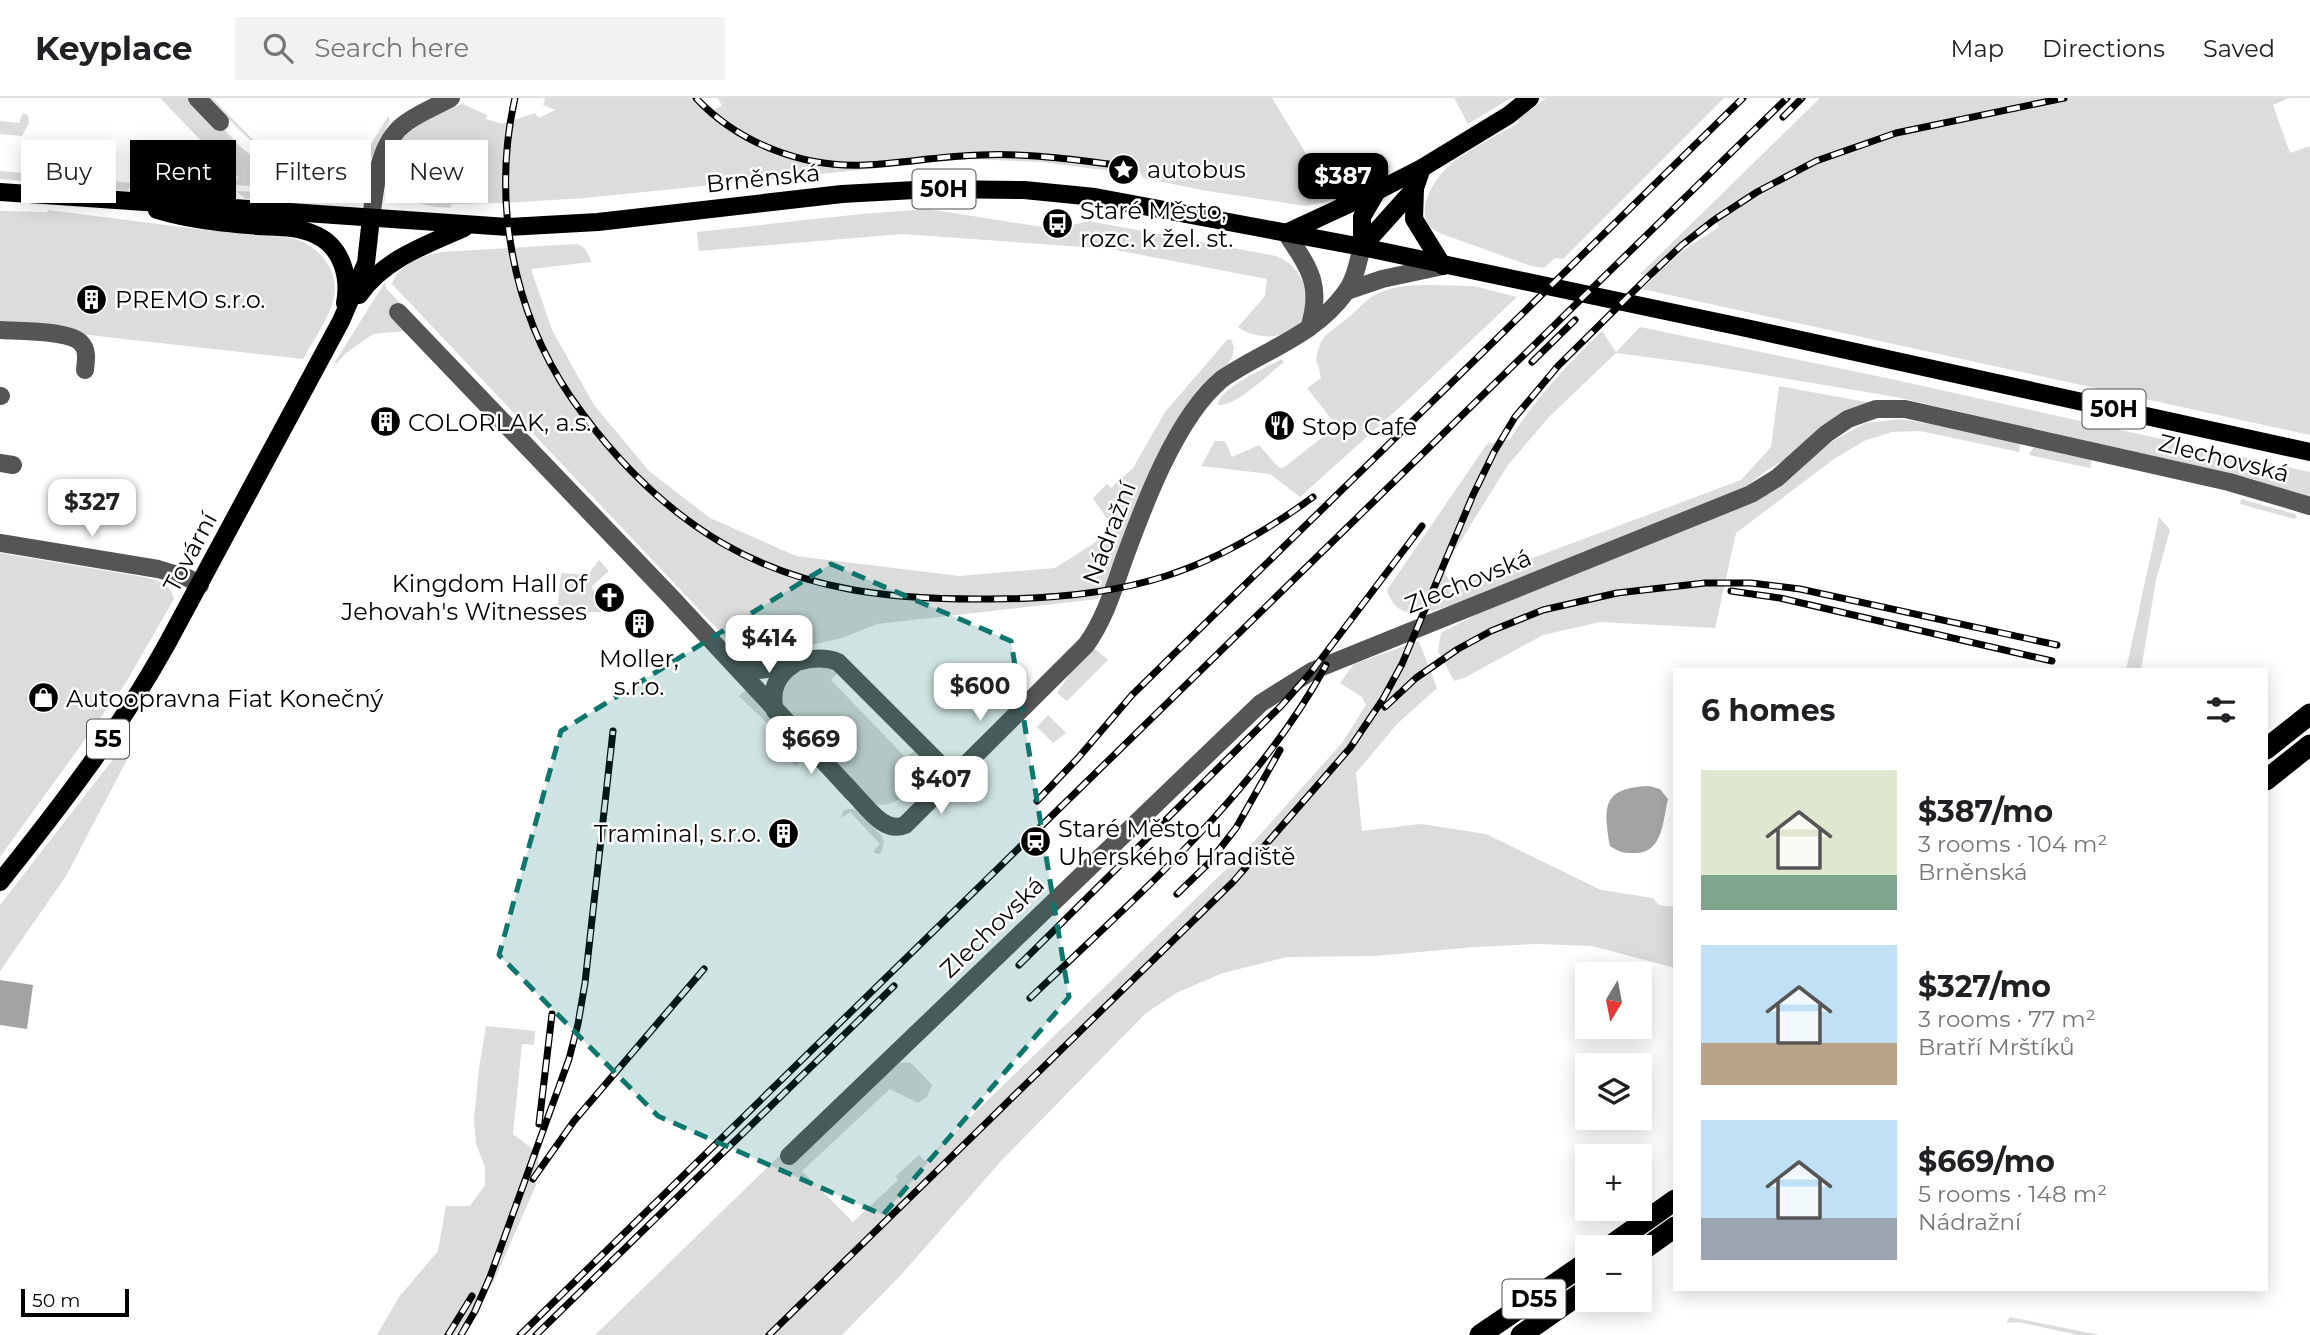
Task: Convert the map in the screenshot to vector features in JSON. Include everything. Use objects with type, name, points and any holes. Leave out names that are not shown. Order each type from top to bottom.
[{"type":"highway","points":[[2268,747],[2310,714]]},
{"type":"highway","points":[[2268,778],[2310,745]]},
{"type":"highway","points":[[1625,1235],[1673,1201]]},
{"type":"highway","points":[[1652,1243],[1673,1228]]},
{"type":"highway","name":"D55","points":[[1480,1335],[1575,1270]]},
{"type":"highway","name":"D55","points":[[1521,1335],[1575,1297]]},
{"type":"main road","points":[[1286,233],[1422,168],[1509,115],[1530,98]]},
{"type":"main road","points":[[1422,168],[1415,188],[1414,219],[1443,266]]},
{"type":"main road","name":"Brněnská","points":[[149,203],[508,227],[554,225],[842,194],[984,188],[1095,197],[1362,247],[1443,266]]},
{"type":"main road","points":[[1362,247],[1415,188]]},
{"type":"main road","points":[[1362,247],[1362,217],[1377,191]]},
{"type":"main road","name":"Brněnská","points":[[0,192],[130,202]]},
{"type":"main road","name":"55","points":[[137,203],[182,218],[300,230],[320,237],[337,254],[345,271],[347,290],[341,321]]},
{"type":"main road","name":"Tovární","points":[[0,882],[109,738],[145,685],[341,321],[366,263],[371,218]]},
{"type":"main road","name":"55","points":[[341,321],[377,275],[407,253],[467,226]]},
{"type":"main road","name":"50H","points":[[1443,266],[1746,328],[2310,452]]},
{"type":"street","points":[[197,98],[220,122]]},
{"type":"street","points":[[371,218],[382,159],[388,143],[407,122],[452,98]]},
{"type":"street","points":[[1286,233],[1314,281],[1316,301],[1309,328]]},
{"type":"street","name":"Nádražní","points":[[398,312],[854,794],[884,823],[898,827],[905,825],[1081,651],[1096,631],[1157,478],[1202,400],[1216,384],[1233,372],[1309,328],[1329,312],[1347,291],[1362,247]]},
{"type":"street","name":"Nádražní","points":[[1347,291],[1382,279],[1443,266]]},
{"type":"street","points":[[0,330],[69,336],[80,341],[86,353],[85,370]]},
{"type":"street","name":"Zlechovská","points":[[789,1156],[1261,703],[1325,666],[1751,494],[1777,478],[1826,434],[1849,419],[1876,409],[1905,409],[2229,482],[2310,506]]},
{"type":"street","points":[[0,543],[158,569],[188,578],[200,585]]},
{"type":"street","points":[[734,665],[758,671],[821,657],[838,662],[942,766],[960,769]]},
{"type":"street","points":[[775,711],[773,695],[777,680],[780,674],[795,663]]},
{"type":"highlighted area","points":[[831,564],[1011,641],[1069,997],[883,1215],[658,1116],[499,955],[561,731]]},
{"type":"shaded area","points":[[160,98],[194,98],[234,140],[200,140]]},
{"type":"shaded area","points":[[207,98],[212,98],[254,140],[250,140]]},
{"type":"shaded area","points":[[545,98],[690,98],[707,112],[722,106],[718,98],[1272,98],[1333,198],[1306,206],[1207,191],[1143,178],[1133,159],[1110,171],[1041,162],[966,159],[585,198],[506,203],[452,204],[450,208],[421,203],[488,203],[488,140],[401,140],[407,134],[444,111],[463,104],[487,115],[486,119],[502,124],[535,113],[539,118],[555,110],[543,105]]},
{"type":"shaded area","points":[[1454,98],[1511,98],[1468,124]]},
{"type":"shaded area","points":[[1546,98],[1724,98],[1563,259],[1555,258],[1544,268],[1531,266],[1442,234],[1431,227],[1426,220],[1426,204],[1433,186],[1444,170],[1464,154],[1518,123],[1518,119]]},
{"type":"shaded area","points":[[1820,98],[2289,98],[2273,105],[2290,153],[2310,146],[2310,435],[1642,289],[1654,277],[1640,274]],"holes":[[[1713,215],[1719,227],[1682,251],[1666,266]]]},
{"type":"shaded area","points":[[23,113],[28,115],[29,123],[22,136],[0,134],[0,121],[19,123]]},
{"type":"shaded area","points":[[388,116],[390,121],[371,158],[371,144]]},
{"type":"shaded area","points":[[236,142],[250,155],[250,186],[236,185],[239,175],[236,177]]},
{"type":"shaded area","points":[[0,171],[21,173],[21,181],[0,179]]},
{"type":"shaded area","points":[[116,182],[130,183],[127,191],[116,190]]},
{"type":"shaded area","points":[[237,192],[250,192],[250,199],[246,199]]},
{"type":"shaded area","points":[[928,209],[1055,229],[1089,221],[1276,256],[1291,265],[1302,280],[1307,279],[1307,300],[1303,318],[1288,332],[1278,335],[1247,332],[1238,327],[1265,296],[1267,279],[1110,249],[902,234],[699,251],[697,232]]},
{"type":"shaded area","points":[[48,210],[292,238],[312,247],[327,263],[334,283],[332,305],[303,359],[0,325],[0,211]]},
{"type":"shaded area","points":[[577,244],[587,251],[591,262],[531,269],[552,330],[594,405],[649,471],[710,518],[796,556],[959,576],[1055,568],[1099,540],[1109,522],[1093,498],[1107,484],[1111,488],[1133,468],[1165,412],[1227,340],[1231,339],[1234,347],[1232,358],[1226,366],[1203,386],[1177,423],[1098,599],[877,624],[842,638],[750,659],[742,655],[392,284],[405,267],[440,252]]},
{"type":"shaded area","points":[[385,282],[386,288],[402,305],[405,331],[373,334],[346,353],[336,364],[335,362]]},
{"type":"shaded area","points":[[1408,286],[1474,286],[1517,297],[1300,497],[1270,474],[1201,466],[1215,441],[1225,441],[1232,457],[1259,445],[1278,467],[1283,468],[1337,426],[1307,388],[1321,378],[1316,363],[1324,338],[1373,296]]},
{"type":"shaded area","points":[[1640,327],[1891,379],[2310,472],[2310,498],[2249,478],[1896,397],[1616,353],[1549,417],[1508,465],[1442,571],[1455,587],[1741,480],[1771,447],[1779,386],[1877,404],[1766,471],[1742,490],[1460,603],[1417,613],[1399,609],[1387,590],[1487,444],[1510,439],[1553,382],[1602,331],[1616,352]]},
{"type":"shaded area","points":[[1282,359],[1284,362],[1242,396],[1218,405],[1220,399],[1234,386]]},
{"type":"shaded area","points":[[1901,419],[2020,443],[2019,452],[1920,431],[1892,432],[1864,441],[1834,459],[1736,533],[1715,628],[1600,622],[1543,635],[1454,681],[1438,651],[1441,633],[1506,599],[1790,476],[1831,442],[1866,423]]},
{"type":"shaded area","points":[[2034,446],[2092,459],[2090,468],[2029,455]]},
{"type":"shaded area","points":[[2241,499],[2295,514],[2297,517],[2294,519],[2240,504]]},
{"type":"shaded area","points":[[2159,517],[2170,530],[2156,580],[2141,668],[2126,668]]},
{"type":"shaded area","points":[[0,553],[144,577],[167,586],[174,599],[125,684],[0,857]]},
{"type":"shaded area","points":[[599,560],[609,571],[591,587],[602,599],[601,612],[557,611],[561,573],[588,575]]},
{"type":"shaded area","points":[[1419,641],[1437,688],[1397,724],[1356,773],[1362,831],[1421,824],[1486,834],[1601,890],[1653,898],[1659,905],[1673,907],[1673,967],[1592,946],[1536,944],[1375,956],[1287,957],[1223,973],[1178,992],[1146,1013],[1002,1160],[900,1276],[842,1335],[595,1335],[783,1152],[897,1062],[911,1063],[932,1085],[927,1097],[918,1103],[890,1089],[802,1171],[853,1222],[898,1180],[896,1176],[919,1155],[925,1161],[1249,847],[1342,743],[1366,705],[1362,697],[1340,683],[1354,664]]},
{"type":"shaded area","points":[[1093,647],[1108,660],[1067,701],[1057,693]]},
{"type":"shaded area","points":[[825,666],[838,672],[831,680],[906,758],[915,750],[920,756],[908,769],[920,781],[894,802],[874,804],[788,720],[779,699],[781,687],[798,669]]},
{"type":"shaded area","points":[[747,689],[806,753],[796,767],[769,739],[776,732],[739,696]]},
{"type":"shaded area","points":[[1048,715],[1066,733],[1053,743],[1037,727]]},
{"type":"shaded area","points":[[121,749],[130,754],[66,876],[0,971],[0,905]]},
{"type":"shaded area","points":[[1649,786],[1660,789],[1668,799],[1657,841],[1646,851],[1637,853],[1623,852],[1610,846],[1607,810],[1610,801],[1623,790]]},
{"type":"shaded area","points":[[854,809],[881,835],[884,842],[881,853],[873,852],[880,844],[850,812],[841,818],[843,811]]},
{"type":"shaded area","points":[[0,980],[33,985],[27,1029],[0,1025]]},
{"type":"shaded area","points":[[486,1026],[535,1031],[534,1045],[522,1044],[513,1134],[539,1154],[536,1185],[494,1281],[455,1335],[377,1335],[399,1297],[438,1251],[446,1206],[470,1206],[485,1185],[485,1167],[476,1144],[474,1120]]},
{"type":"shaded area","points":[[2010,1317],[2100,1335],[2078,1335],[2018,1322],[2006,1323]]},
{"type":"railway","points":[[515,98],[508,136],[506,175],[512,253],[521,291],[550,363],[570,396],[602,438],[638,478],[700,529],[754,560],[819,583],[886,595],[990,599],[1079,594],[1145,582],[1186,569],[1261,532],[1313,497]]},
{"type":"railway","points":[[696,98],[731,128],[752,140],[773,150],[818,162],[865,165],[997,155],[1109,164]]},
{"type":"railway","points":[[1037,801],[1132,695],[1743,98]]},
{"type":"railway","points":[[520,1335],[1787,98]]},
{"type":"railway","points":[[1783,117],[1802,98]]},
{"type":"railway","points":[[769,1335],[1233,882],[1350,748],[1383,699],[1402,664],[1473,495],[1515,417],[1558,366],[1649,276],[1714,220],[1757,192],[1816,161],[1896,133],[2064,98]]},
{"type":"railway","points":[[1532,362],[1575,320]]},
{"type":"railway","points":[[1019,965],[1282,705],[1312,671],[1422,526]]},
{"type":"railway","points":[[1385,707],[1416,678],[1458,649],[1491,631],[1543,610],[1617,593],[1705,583],[1751,583],[1800,589],[2057,645]]},
{"type":"railway","points":[[1731,591],[1780,598],[2052,661]]},
{"type":"railway","points":[[1030,998],[1151,883],[1230,800],[1266,757],[1298,712],[1326,665]]},
{"type":"railway","points":[[461,1335],[490,1277],[569,1059],[578,1024],[613,731]]},
{"type":"railway","points":[[1177,894],[1208,864],[1236,828],[1280,750]]},
{"type":"railway","points":[[533,1179],[574,1121],[704,969]]},
{"type":"railway","points":[[536,1335],[894,986]]},
{"type":"railway","points":[[539,1124],[552,1014]]},
{"type":"railway","points":[[448,1335],[472,1296]]},
{"type":"place","name":"autobus","points":[[1124,169]]},
{"type":"place","name":"Staré Město, rozc. k žel. st.","points":[[1057,224]]},
{"type":"place","name":"PREMO s.r.o.","points":[[92,299]]},
{"type":"place","name":"COLORLAK, a.s.","points":[[385,422]]},
{"type":"place","name":"Stop Cafe","points":[[1279,426]]},
{"type":"place","name":"Kingdom Hall of Jehovah's Witnesses","points":[[610,597]]},
{"type":"place","name":"Moller, s.r.o.","points":[[639,624]]},
{"type":"place","name":"Autoopravna Fiat Konečný","points":[[43,698]]},
{"type":"place","name":"Traminal, s.r.o.","points":[[784,833]]},
{"type":"place","name":"Staré Město u Uherského Hradiště","points":[[1035,842]]}]
